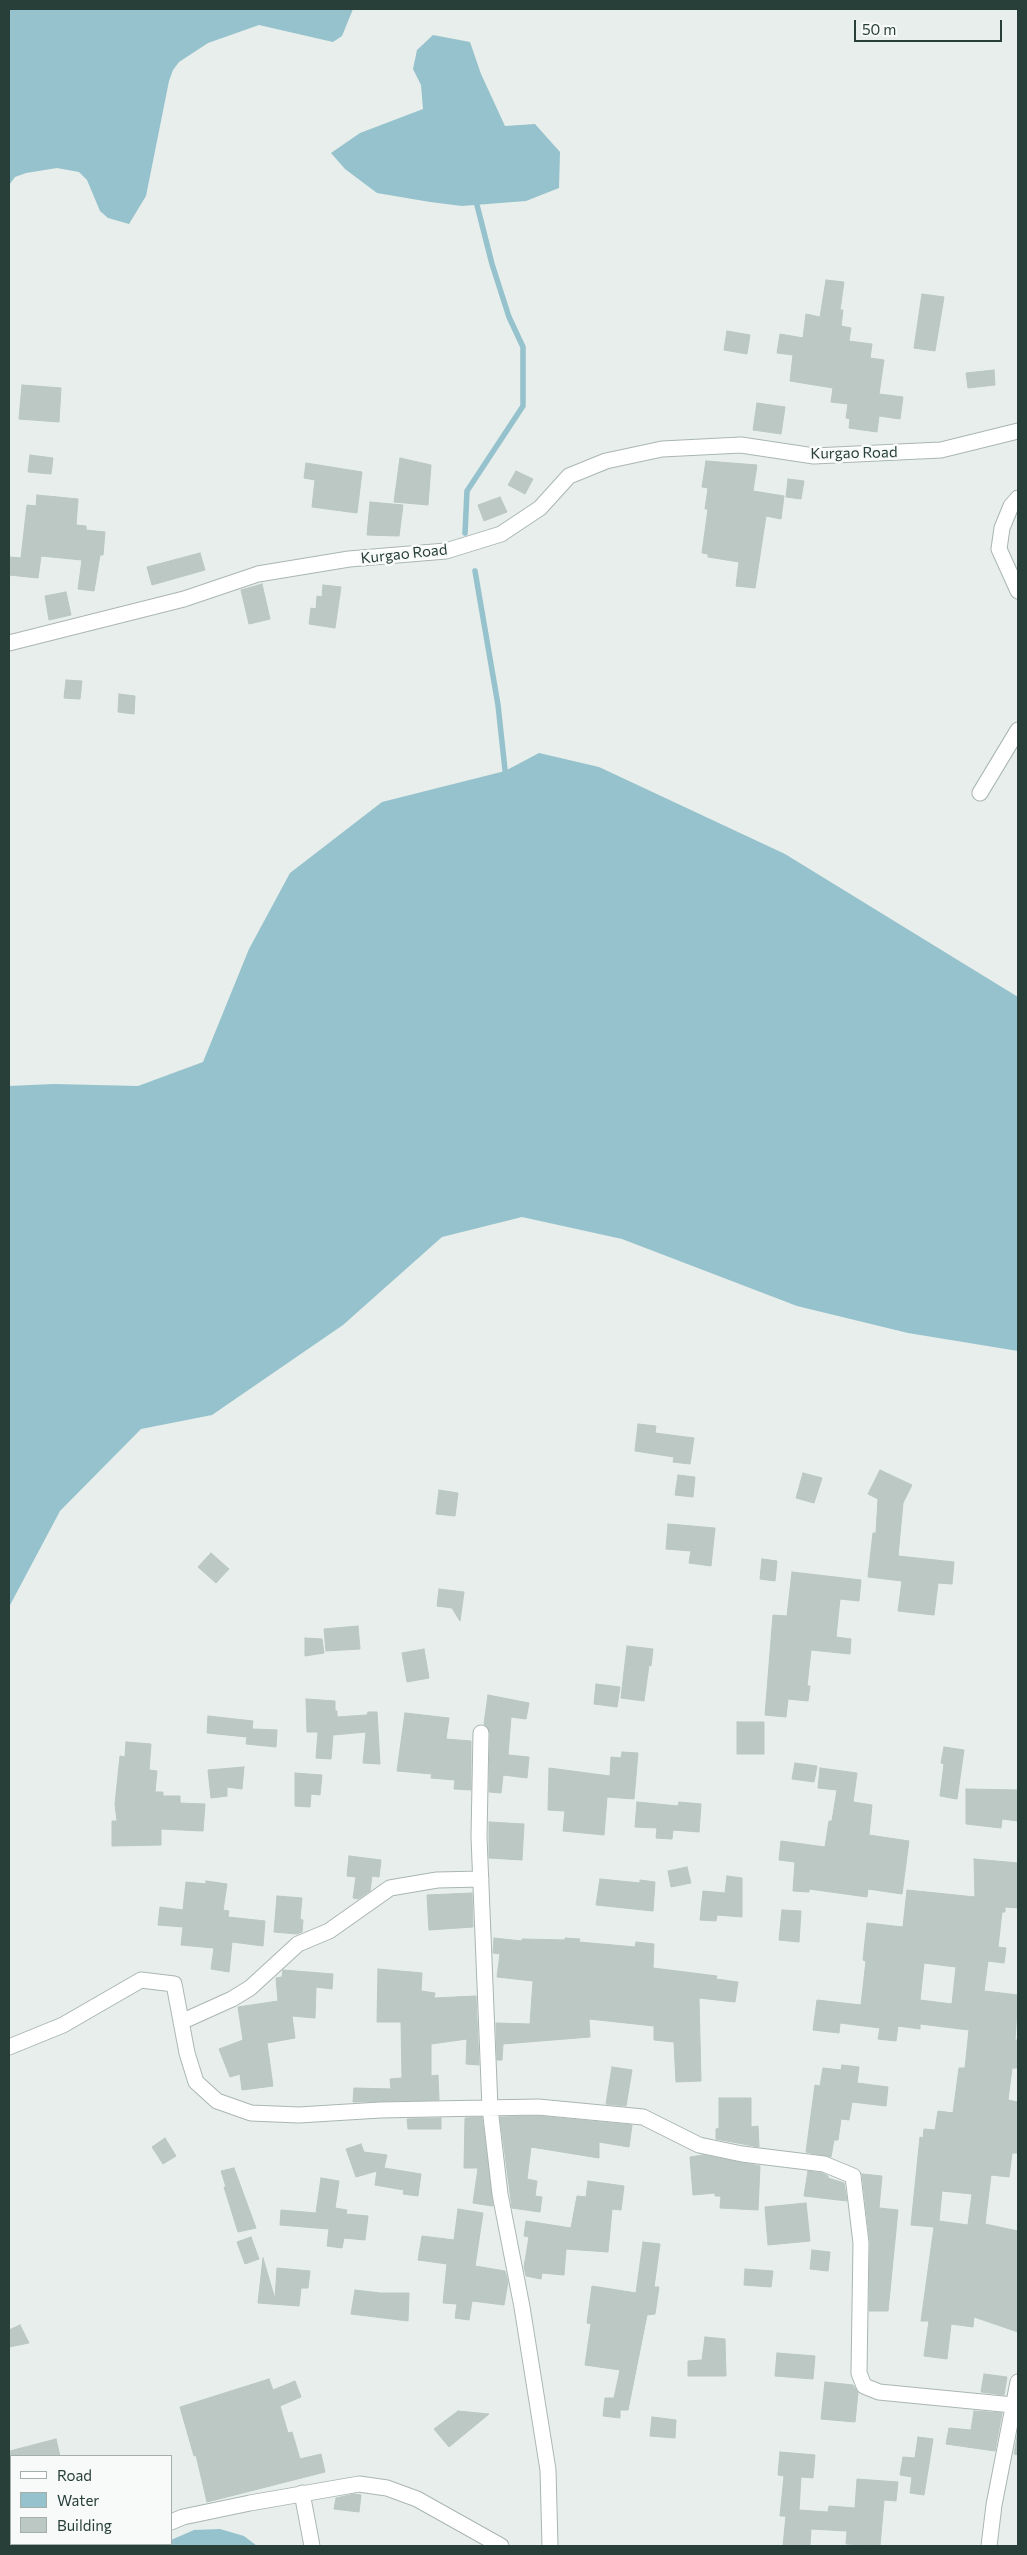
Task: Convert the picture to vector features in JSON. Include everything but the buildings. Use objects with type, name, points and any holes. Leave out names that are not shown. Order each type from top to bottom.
[{"type":"street","name":"Kurgao Road","points":[[9,643],[184,599],[258,574],[349,559],[446,551],[501,534],[540,508],[569,476],[606,461],[662,449],[741,445],[814,456],[941,450],[1018,430]]},
{"type":"street","points":[[1018,498],[1011,506],[1002,528],[999,548],[1018,591]]},
{"type":"street","points":[[980,793],[1018,730]]},
{"type":"street","points":[[481,1734],[478,1837],[490,2108],[500,2194],[522,2307],[548,2470],[550,2546]]},
{"type":"street","points":[[182,2022],[232,1999],[250,1988],[298,1944],[329,1931],[390,1888],[437,1880],[481,1879]]},
{"type":"street","points":[[9,2047],[63,2025],[141,1980],[174,1984],[196,2082],[217,2101],[251,2113],[299,2115],[538,2107],[642,2117],[699,2145],[742,2154],[824,2164],[853,2176],[861,2243],[859,2373],[864,2386],[879,2392],[1013,2405]]},
{"type":"street","points":[[989,2546],[1018,2382]]},
{"type":"street","points":[[172,2522],[183,2517],[302,2493],[359,2484],[387,2488],[417,2499],[501,2546]]},
{"type":"street","points":[[302,2493],[312,2546]]},
{"type":"water","points":[[9,9],[353,9],[342,36],[333,42],[259,25],[208,43],[179,62],[173,70],[169,81],[146,196],[129,224],[108,218],[100,211],[87,180],[79,172],[57,168],[26,173],[15,177],[9,185]]},
{"type":"water","points":[[433,35],[470,42],[481,74],[505,126],[535,124],[560,152],[559,188],[526,201],[462,206],[430,202],[377,193],[345,169],[331,153],[360,133],[423,109],[421,85],[413,69],[417,50]]},
{"type":"water","points":[[539,753],[599,767],[785,854],[1018,997],[1018,1351],[908,1333],[797,1306],[622,1239],[522,1217],[442,1237],[343,1325],[212,1415],[141,1429],[60,1511],[9,1607],[9,1086],[54,1084],[138,1086],[203,1062],[249,949],[290,873],[382,802],[505,771]]},
{"type":"water","points":[[220,2529],[244,2536],[257,2546],[161,2546],[172,2545],[172,2540],[194,2530]]},
{"type":"waterway","points":[[465,533],[467,491],[523,406],[523,347],[509,317],[492,264],[477,205]]},
{"type":"waterway","points":[[475,571],[498,705],[506,779]]}]
